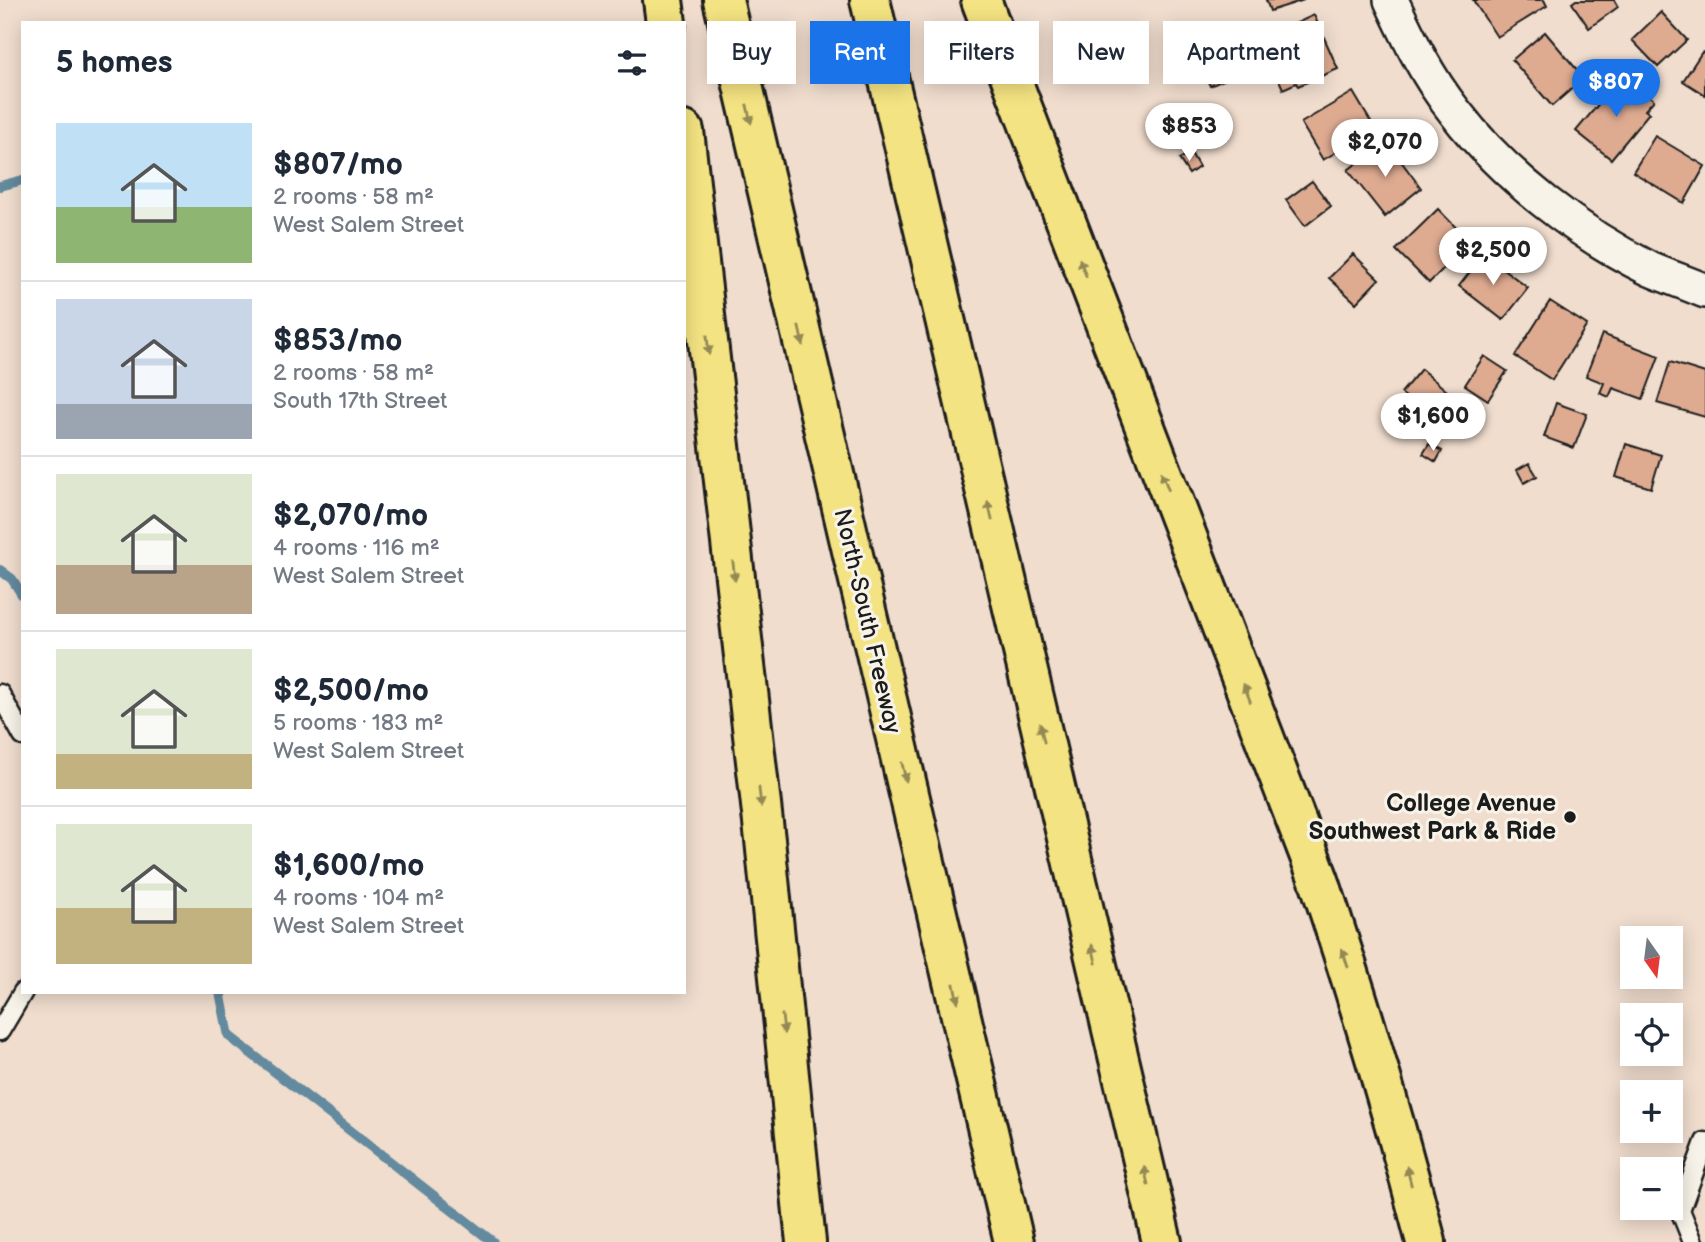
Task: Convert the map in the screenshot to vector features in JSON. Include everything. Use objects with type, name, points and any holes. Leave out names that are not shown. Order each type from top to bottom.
[{"type":"highway","points":[[663,0],[667,21]]},
{"type":"highway","name":"North-South Freeway","points":[[723,0],[1014,1242]]},
{"type":"highway","points":[[870,0],[1162,1242]]},
{"type":"highway","points":[[981,0],[1319,880],[1401,1143],[1426,1242]]},
{"type":"highway","points":[[686,149],[765,840],[806,1242]]},
{"type":"street","points":[[1391,0],[1414,50],[1455,112],[1506,167],[1556,211],[1601,241],[1650,269],[1705,291]]},
{"type":"lane","points":[[0,694],[21,732]]},
{"type":"lane","points":[[0,1031],[22,994]]},
{"type":"lane","points":[[1693,1242],[1680,1210],[1705,1142]]},
{"type":"building","points":[[1266,0],[1304,0],[1270,11]]},
{"type":"building","points":[[1473,0],[1544,0],[1547,6],[1497,37]]},
{"type":"building","points":[[1576,0],[1614,0],[1618,7],[1589,28],[1572,3]]},
{"type":"building","points":[[1661,12],[1687,40],[1658,67],[1632,40]]},
{"type":"building","points":[[1314,15],[1317,21],[1301,21]]},
{"type":"building","points":[[1545,32],[1584,78],[1552,106],[1512,60]]},
{"type":"building","points":[[1324,38],[1338,69],[1324,75]]},
{"type":"building","points":[[1702,52],[1705,53],[1705,95],[1683,81]]},
{"type":"building","points":[[1616,83],[1627,92],[1634,83],[1654,100],[1645,110],[1649,113],[1611,159],[1576,131]]},
{"type":"building","points":[[1281,84],[1294,84],[1283,89]]},
{"type":"building","points":[[1353,92],[1375,129],[1323,160],[1301,123]]},
{"type":"building","points":[[1655,136],[1705,166],[1684,203],[1633,172]]},
{"type":"building","points":[[1386,141],[1421,188],[1385,217],[1348,170]]},
{"type":"building","points":[[1191,153],[1199,167],[1189,174],[1179,159]]},
{"type":"building","points":[[1312,181],[1331,206],[1305,226],[1286,200]]},
{"type":"building","points":[[1438,209],[1470,242],[1429,283],[1396,250]]},
{"type":"building","points":[[1353,254],[1379,279],[1356,303],[1329,278]]},
{"type":"building","points":[[1484,254],[1528,288],[1503,320],[1459,286]]},
{"type":"building","points":[[1550,301],[1587,325],[1552,380],[1515,356]]},
{"type":"building","points":[[1602,334],[1659,356],[1643,399],[1613,388],[1609,397],[1600,393],[1604,383],[1586,376]]},
{"type":"building","points":[[1484,356],[1507,371],[1488,400],[1465,385]]},
{"type":"building","points":[[1670,362],[1705,373],[1705,417],[1657,403]]},
{"type":"building","points":[[1421,369],[1453,396],[1433,420],[1401,393]]},
{"type":"building","points":[[1556,403],[1587,414],[1574,448],[1544,437]]},
{"type":"building","points":[[1429,444],[1442,451],[1436,462],[1423,454]]},
{"type":"building","points":[[1626,444],[1661,455],[1651,488],[1616,477]]},
{"type":"building","points":[[1529,463],[1537,476],[1524,483],[1517,470]]},
{"type":"waterway","points":[[0,186],[21,181]]},
{"type":"waterway","points":[[0,570],[12,579],[21,593]]},
{"type":"waterway","points":[[220,994],[229,1036],[493,1242]]},
{"type":"place","name":"College Avenue Southwest Park & Ride","points":[[1570,817]]}]
